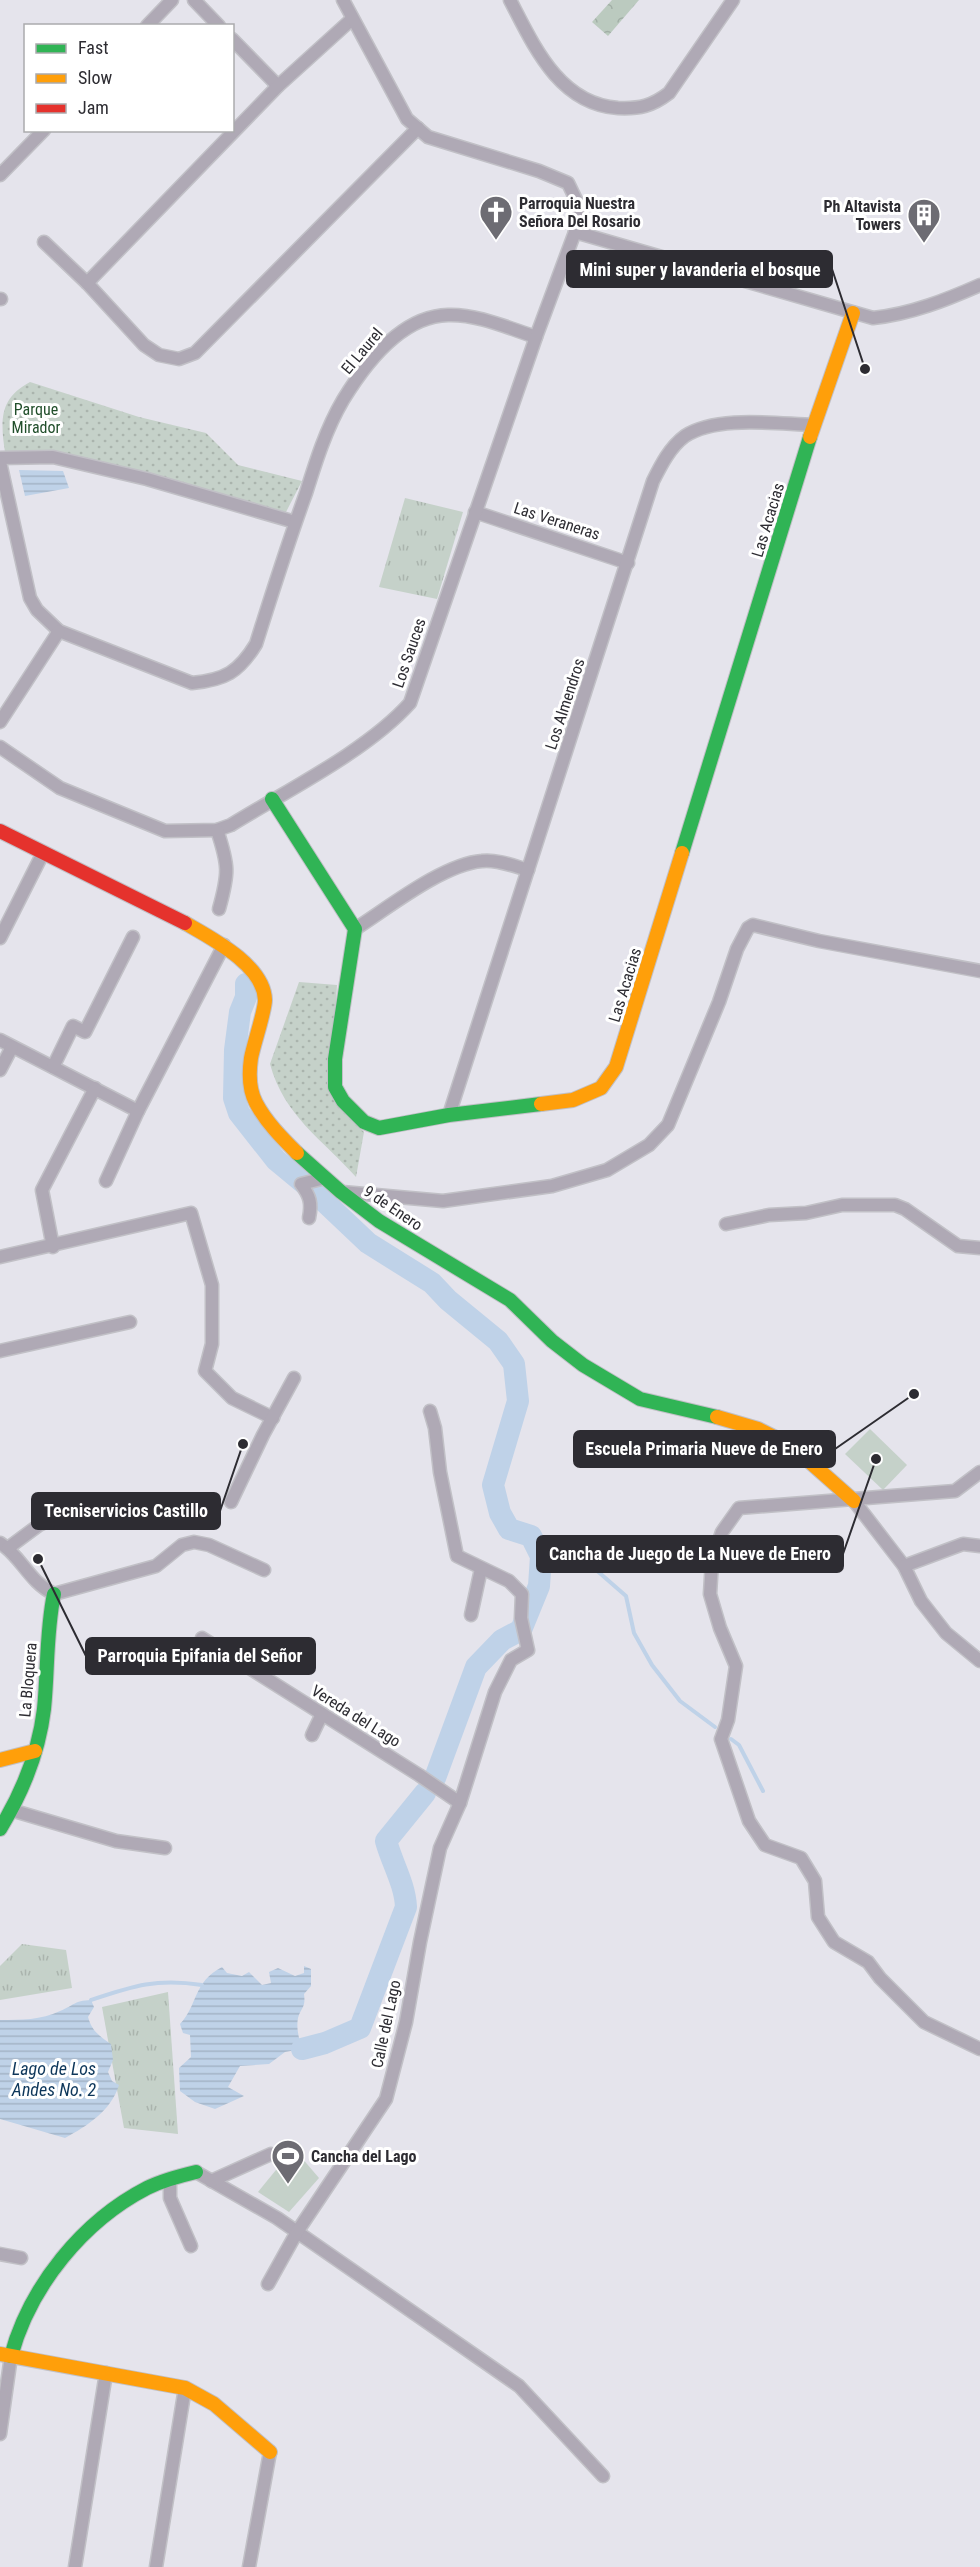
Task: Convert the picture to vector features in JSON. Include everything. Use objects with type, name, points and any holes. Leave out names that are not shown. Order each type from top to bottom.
[{"type":"street","points":[[149,24],[172,0]]},
{"type":"street","points":[[194,0],[217,24]]},
{"type":"street","points":[[44,242],[87,283],[144,345],[159,355],[178,359],[195,353],[418,128],[407,119],[343,0]]},
{"type":"street","points":[[510,0],[538,54],[561,82],[582,98],[604,107],[638,109],[655,104],[669,93],[733,0]]},
{"type":"street","points":[[234,131],[278,86],[352,19]]},
{"type":"street","points":[[234,41],[278,86]]},
{"type":"street","name":"Los Sauces","points":[[0,747],[60,788],[165,831],[218,830],[231,825],[350,753],[395,719],[410,703],[536,337],[575,232],[578,204],[568,183],[538,171],[429,137],[418,128]]},
{"type":"street","points":[[0,175],[42,132]]},
{"type":"street","points":[[87,283],[233,132]]},
{"type":"street","points":[[575,232],[873,318],[891,316],[949,298],[980,285]]},
{"type":"street","name":"Las Acacias","points":[[355,930],[335,1059],[335,1087],[353,1113],[364,1122],[379,1128],[449,1115],[573,1100],[601,1088],[616,1067],[814,425],[853,313]]},
{"type":"street","name":"El Laurel","points":[[59,631],[192,683],[212,681],[233,673],[247,659],[256,644],[324,439],[344,400],[378,355],[400,331],[425,319],[447,314],[475,317],[536,337]]},
{"type":"street","name":"Los Almendros","points":[[449,1115],[653,481],[662,463],[684,437],[719,424],[814,425]]},
{"type":"street","points":[[0,722],[59,631],[37,610],[30,598],[0,460],[53,457],[147,479],[295,522]]},
{"type":"street","name":"Las Veraneras","points":[[475,512],[628,562]]},
{"type":"street","points":[[272,800],[355,930],[415,890],[458,867],[483,860],[528,870]]},
{"type":"street","points":[[218,830],[227,860],[228,873],[219,909]]},
{"type":"street","name":"9 de Enero","points":[[0,831],[150,904],[224,945],[258,977],[265,1000],[254,1041],[249,1072],[255,1102],[274,1129],[341,1192],[379,1221],[510,1300],[552,1341],[598,1375],[640,1399],[711,1415],[758,1429],[792,1446],[854,1501]]},
{"type":"street","points":[[0,938],[43,853]]},
{"type":"street","points":[[341,1192],[443,1201],[552,1186],[607,1170],[649,1145],[668,1125],[719,1002],[737,949],[748,928],[753,925],[819,941],[980,970]]},
{"type":"street","points":[[53,1067],[73,1026],[84,1032],[132,937]]},
{"type":"street","points":[[106,1181],[138,1111],[224,945]]},
{"type":"street","points":[[0,1040],[138,1111]]},
{"type":"street","points":[[0,1071],[12,1047]]},
{"type":"street","points":[[53,1247],[42,1190],[95,1088]]},
{"type":"street","points":[[309,1218],[311,1205],[309,1195],[301,1184],[324,1178]]},
{"type":"street","points":[[726,1224],[769,1215],[806,1213],[843,1205],[895,1205],[905,1209],[958,1246],[980,1248]]},
{"type":"street","points":[[0,1257],[53,1247],[191,1213],[213,1295],[212,1344],[205,1371],[232,1398],[273,1418]]},
{"type":"street","points":[[0,1351],[130,1322]]},
{"type":"street","points":[[231,1503],[294,1378]]},
{"type":"street","points":[[430,1411],[435,1428],[440,1472],[457,1556],[482,1569],[471,1615]]},
{"type":"street","points":[[980,1472],[955,1491],[854,1501],[739,1508],[722,1532],[711,1561],[710,1594],[720,1628],[736,1666],[728,1720],[721,1739],[749,1821],[765,1845],[801,1858],[814,1881],[818,1917],[834,1942],[868,1962],[880,1978],[924,2022],[980,2049]]},
{"type":"street","points":[[854,1501],[904,1566],[921,1601],[946,1633],[980,1661]]},
{"type":"street","points":[[52,1519],[4,1546],[43,1588],[54,1594],[156,1566],[182,1545],[194,1542],[209,1545],[264,1570]]},
{"type":"street","points":[[904,1566],[963,1544],[980,1546]]},
{"type":"street","name":"Calle del Lago","points":[[268,2284],[297,2232],[386,2099],[406,2022],[440,1848],[460,1803],[495,1692],[511,1660],[528,1650],[521,1618],[522,1594],[509,1581],[482,1569]]},
{"type":"street","name":"La Bloquera","points":[[0,1829],[11,1810],[35,1751],[45,1696],[49,1614],[54,1594]]},
{"type":"street","name":"Vereda del Lago","points":[[202,1638],[460,1803]]},
{"type":"street","points":[[312,1735],[322,1714]]},
{"type":"street","points":[[0,1760],[35,1751]]},
{"type":"street","points":[[11,1810],[116,1841],[165,1848]]},
{"type":"street","points":[[211,2181],[271,2154]]},
{"type":"street","points":[[0,2434],[5,2355],[41,2283],[59,2259],[121,2203],[154,2184],[196,2172],[297,2232],[519,2386],[603,2476]]},
{"type":"street","points":[[170,2179],[170,2198],[191,2246]]},
{"type":"street","points":[[0,2254],[21,2258]]},
{"type":"street","points":[[5,2355],[185,2388],[214,2404],[270,2452],[249,2567]]},
{"type":"street","points":[[75,2567],[106,2373]]},
{"type":"street","points":[[156,2567],[185,2388]]},
{"type":"green space","points":[[612,0],[639,0],[608,36],[592,22]]},
{"type":"green space","name":"Parque Mirador","points":[[30,382],[139,417],[206,433],[238,465],[302,481],[286,512],[50,450],[5,452],[4,411],[13,395]]},
{"type":"green space","points":[[405,498],[463,512],[437,599],[379,587]]},
{"type":"green space","points":[[299,982],[337,985],[334,1034],[346,1115],[364,1132],[356,1177],[295,1113],[276,1082],[270,1064]]},
{"type":"green space","points":[[870,1429],[907,1465],[883,1490],[845,1454]]},
{"type":"green space","points":[[22,1944],[66,1950],[72,1988],[0,2000],[0,1966]]},
{"type":"green space","points":[[168,1992],[178,2134],[124,2128],[102,2007]]},
{"type":"green space","name":"Cancha del Lago","points":[[301,2157],[319,2178],[289,2212],[258,2192],[280,2165]]},
{"type":"water","points":[[19,470],[63,471],[69,488],[25,496]]},
{"type":"water","points":[[304,1966],[311,1969],[311,1986],[304,1994],[304,2005],[298,2018],[302,2049],[285,2052],[269,2064],[240,2066],[228,2087],[244,2096],[215,2109],[195,2102],[180,2091],[179,2068],[191,2057],[190,2035],[183,2033],[180,2024],[206,1980],[222,1967],[227,1973],[242,1976],[249,1972],[262,1985],[271,1983],[269,1972],[278,1968],[295,1976],[304,1973]]},
{"type":"water","name":"Lago de Los Andes No. 2","points":[[91,2000],[94,2007],[88,2017],[96,2033],[111,2044],[113,2060],[108,2072],[112,2081],[119,2085],[110,2103],[90,2123],[65,2138],[0,2119],[0,2020],[38,2018],[60,2011],[77,2002]]},
{"type":"waterway","points":[[246,984],[246,997],[240,1012],[235,1050],[234,1098],[239,1113],[276,1160],[311,1189],[368,1243],[432,1283],[448,1300],[498,1341],[514,1364],[518,1401],[493,1485],[500,1513],[509,1529],[531,1536],[541,1556],[539,1586],[521,1630],[502,1640],[476,1667],[435,1778]]},
{"type":"waterway","points":[[541,1556],[565,1548],[579,1555],[626,1596],[634,1633],[652,1665],[680,1701],[715,1727]]},
{"type":"waterway","points":[[731,1739],[739,1745],[763,1791]]},
{"type":"waterway","points":[[302,2049],[325,2043],[360,2028],[406,1907],[401,1882],[386,1841],[425,1793]]},
{"type":"waterway","points":[[91,2000],[158,1983],[202,1985]]},
{"type":"traffic: fast","points":[[682,853],[810,437]]},
{"type":"traffic: fast","points":[[272,799],[355,929],[335,1059],[335,1087],[343,1101],[364,1122],[379,1128],[449,1115],[541,1104]]},
{"type":"traffic: fast","points":[[297,1153],[341,1192],[379,1221],[510,1300],[552,1341],[583,1365],[640,1399],[717,1417]]},
{"type":"traffic: fast","points":[[0,1829],[22,1786],[34,1756],[42,1725],[48,1637],[54,1594]]},
{"type":"traffic: fast","points":[[11,2356],[31,2305],[62,2258],[81,2237],[101,2218],[147,2188],[165,2180],[196,2172]]},
{"type":"traffic: slow","points":[[810,437],[853,313]]},
{"type":"traffic: slow","points":[[541,1104],[573,1100],[601,1088],[616,1067],[682,853]]},
{"type":"traffic: slow","points":[[185,923],[234,954],[256,975],[262,987],[265,1005],[250,1063],[252,1092],[265,1117],[297,1153]]},
{"type":"traffic: slow","points":[[717,1417],[758,1429],[792,1446],[854,1501]]},
{"type":"traffic: slow","points":[[0,1760],[35,1751]]},
{"type":"traffic: slow","points":[[0,2354],[185,2388],[214,2404],[270,2452]]},
{"type":"traffic: jam","points":[[0,831],[185,923]]},
{"type":"place","name":"Parroquia Nuestra Señora Del Rosario","points":[[496,241]]},
{"type":"place","name":"Ph Altavista Towers","points":[[924,244]]},
{"type":"place","name":"Mini super y lavanderia el bosque","points":[[865,369]]},
{"type":"place","name":"Escuela Primaria Nueve de Enero","points":[[914,1394]]},
{"type":"place","name":"Tecniservicios Castillo","points":[[243,1444]]},
{"type":"place","name":"Cancha de Juego de La Nueve de Enero","points":[[876,1459]]},
{"type":"place","name":"Parroquia Epifania del Señor","points":[[38,1559]]},
{"type":"place","name":"Cancha del Lago","points":[[288,2185]]}]
